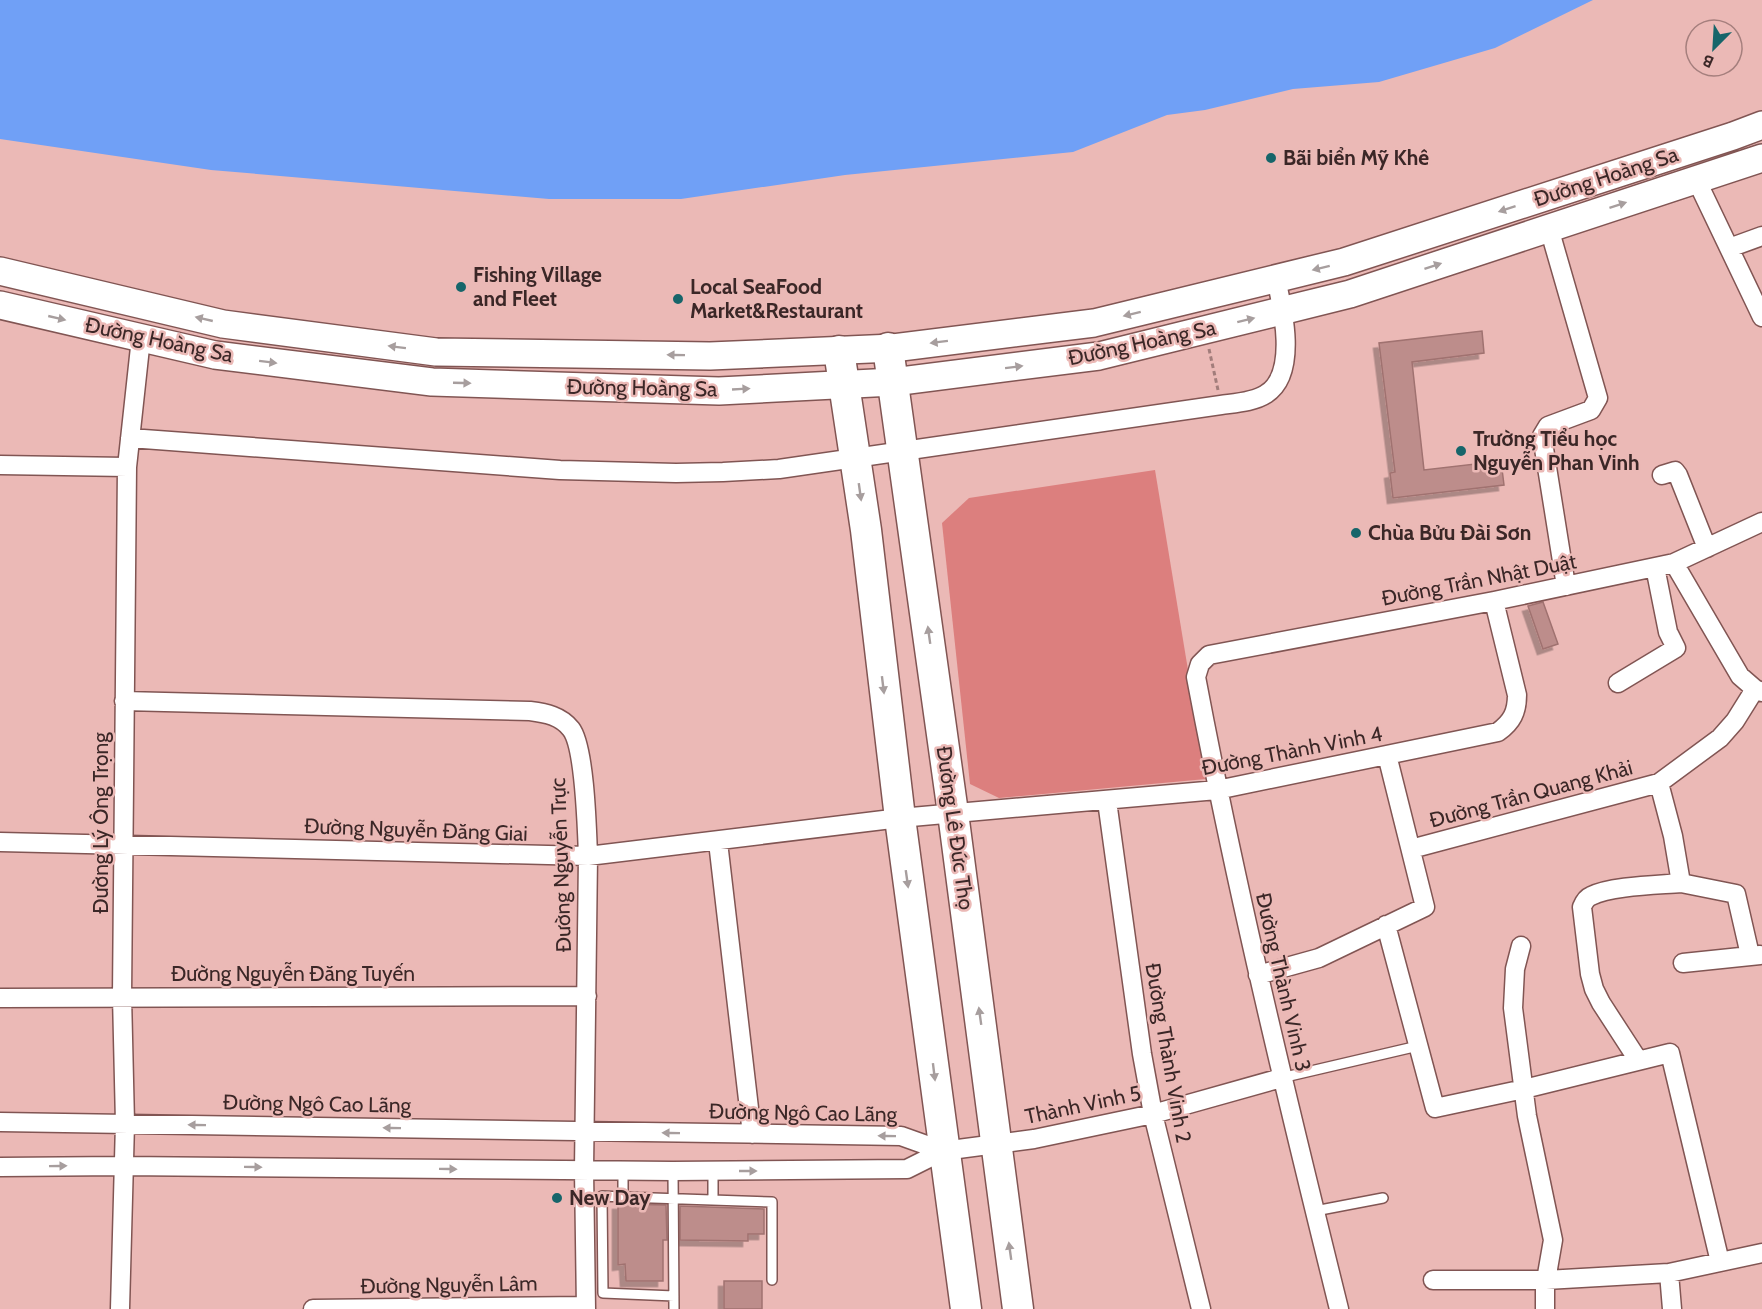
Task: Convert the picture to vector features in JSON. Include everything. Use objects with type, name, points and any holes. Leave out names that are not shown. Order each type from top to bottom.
[{"type":"main road","name":"Đường Hoàng Sa","points":[[0,271],[223,324],[436,352],[710,356],[888,348],[1094,323],[1344,262],[1762,125]]},
{"type":"main road","points":[[1685,152],[1696,179]]},
{"type":"main road","name":"Đường Hoàng Sa","points":[[0,305],[215,355],[432,382],[719,391],[893,382],[1099,356],[1350,294],[1762,158]]},
{"type":"main road","points":[[141,338],[145,305]]},
{"type":"main road","name":"Đường Lê Đức Thọ","points":[[888,348],[914,523],[1018,1309]]},
{"type":"main road","points":[[839,351],[855,458],[943,1151],[966,1309]]},
{"type":"street","points":[[1696,179],[1762,317]]},
{"type":"street","points":[[1549,228],[1598,398],[1591,410],[1548,426],[1542,436],[1566,586]]},
{"type":"street","points":[[1729,248],[1762,236]]},
{"type":"street","points":[[130,438],[548,469],[723,472],[779,469],[1258,398],[1276,385],[1282,375],[1284,365],[1283,310],[1276,279]]},
{"type":"street","name":"Đường Lý Ông Trọng","points":[[120,1309],[125,1123],[122,996],[127,467],[141,338]]},
{"type":"street","points":[[0,465],[127,467]]},
{"type":"street","points":[[1662,475],[1675,471],[1707,548]]},
{"type":"street","name":"Đường Trần Nhật Duật","points":[[1200,664],[1209,655],[1494,601],[1674,563],[1762,522]]},
{"type":"street","points":[[1659,783],[1720,738],[1759,691],[1740,676],[1674,563]]},
{"type":"street","points":[[1618,683],[1676,648],[1668,632],[1655,567]]},
{"type":"street","name":"Đường Thành Vinh 4","points":[[900,818],[1217,790],[1498,732],[1508,725],[1517,707],[1494,601]]},
{"type":"street","name":"Đường Thành Vinh 3","points":[[1200,664],[1196,677],[1217,790],[1281,1078],[1339,1309]]},
{"type":"street","name":"Đường Nguyễn Trực","points":[[124,701],[530,711],[547,713],[561,720],[571,730],[578,743],[588,856],[584,1170],[594,1264],[586,1308]]},
{"type":"street","name":"Đường Trần Quang Khải","points":[[1258,975],[1319,958],[1425,907],[1387,755]]},
{"type":"street","name":"Đường Trần Quang Khải","points":[[1411,849],[1659,783],[1673,836],[1681,883]]},
{"type":"street","name":"Đường Thành Vinh 2","points":[[1107,801],[1142,1054],[1153,1113],[1201,1309]]},
{"type":"street","name":"Đường Nguyễn Đăng Giai","points":[[0,842],[588,856],[718,842],[900,818]]},
{"type":"street","points":[[718,842],[752,1134]]},
{"type":"street","points":[[1638,1060],[1594,989],[1582,907],[1587,898],[1628,888],[1681,883],[1736,894],[1756,955],[1683,963]]},
{"type":"street","points":[[1386,925],[1435,1108],[1670,1053],[1720,1262]]},
{"type":"street","points":[[1521,946],[1512,993],[1527,1116],[1552,1240],[1546,1280],[1545,1309]]},
{"type":"street","name":"Đường Nguyễn Đăng Tuyến","points":[[0,998],[587,996]]},
{"type":"street","name":"Thành Vinh 5","points":[[943,1151],[998,1145],[1153,1113],[1281,1078]]},
{"type":"street","name":"Đường Ngô Cao Lãng","points":[[0,1122],[901,1136],[943,1151]]},
{"type":"street","points":[[0,1167],[623,1171],[907,1169],[943,1151]]},
{"type":"street","points":[[1433,1280],[1546,1280],[1668,1273],[1762,1253]]},
{"type":"street","points":[[1668,1273],[1672,1309]]},
{"type":"street","name":"Đường Nguyễn Lâm","points":[[313,1309],[586,1308]]},
{"type":"lane","points":[[1281,1078],[1418,1046]]},
{"type":"lane","points":[[623,1171],[623,1197]]},
{"type":"lane","points":[[673,1171],[674,1309]]},
{"type":"lane","points":[[713,1171],[713,1200]]},
{"type":"lane","points":[[674,1296],[603,1293],[594,1264],[602,1196],[772,1202],[772,1280]]},
{"type":"lane","points":[[1315,1211],[1383,1198]]},
{"type":"path","points":[[1205,330],[1221,405]]},
{"type":"shaded area","points":[[1155,470],[1206,779],[999,798],[970,784],[942,523],[969,498]]},
{"type":"water","points":[[0,0],[1593,0],[1495,48],[1379,82],[1293,89],[1205,110],[1167,115],[1073,152],[845,175],[681,199],[549,199],[211,170],[0,139]]},
{"type":"building","points":[[1482,331],[1484,353],[1412,362],[1424,470],[1501,461],[1504,485],[1393,498],[1390,473],[1395,472],[1379,343]]},
{"type":"building","points":[[1543,602],[1558,644],[1543,649],[1528,606]]},
{"type":"building","points":[[618,1204],[666,1205],[667,1240],[663,1240],[663,1281],[626,1281],[625,1264],[618,1265]]},
{"type":"building","points":[[680,1206],[764,1209],[764,1234],[748,1234],[748,1241],[680,1240]]},
{"type":"building","points":[[724,1281],[762,1281],[762,1309],[724,1309]]},
{"type":"place","name":"Bãi biển Mỹ Khê","points":[[1271,158]]},
{"type":"place","name":"Fishing Village and Fleet","points":[[461,287]]},
{"type":"place","name":"Local SeaFood Market&Restaurant","points":[[678,299]]},
{"type":"place","name":"Trường Tiểu học Nguyễn Phan Vinh","points":[[1461,451]]},
{"type":"place","name":"Chùa Bửu Đài Sơn","points":[[1356,533]]},
{"type":"place","name":"New Day","points":[[557,1198]]}]
